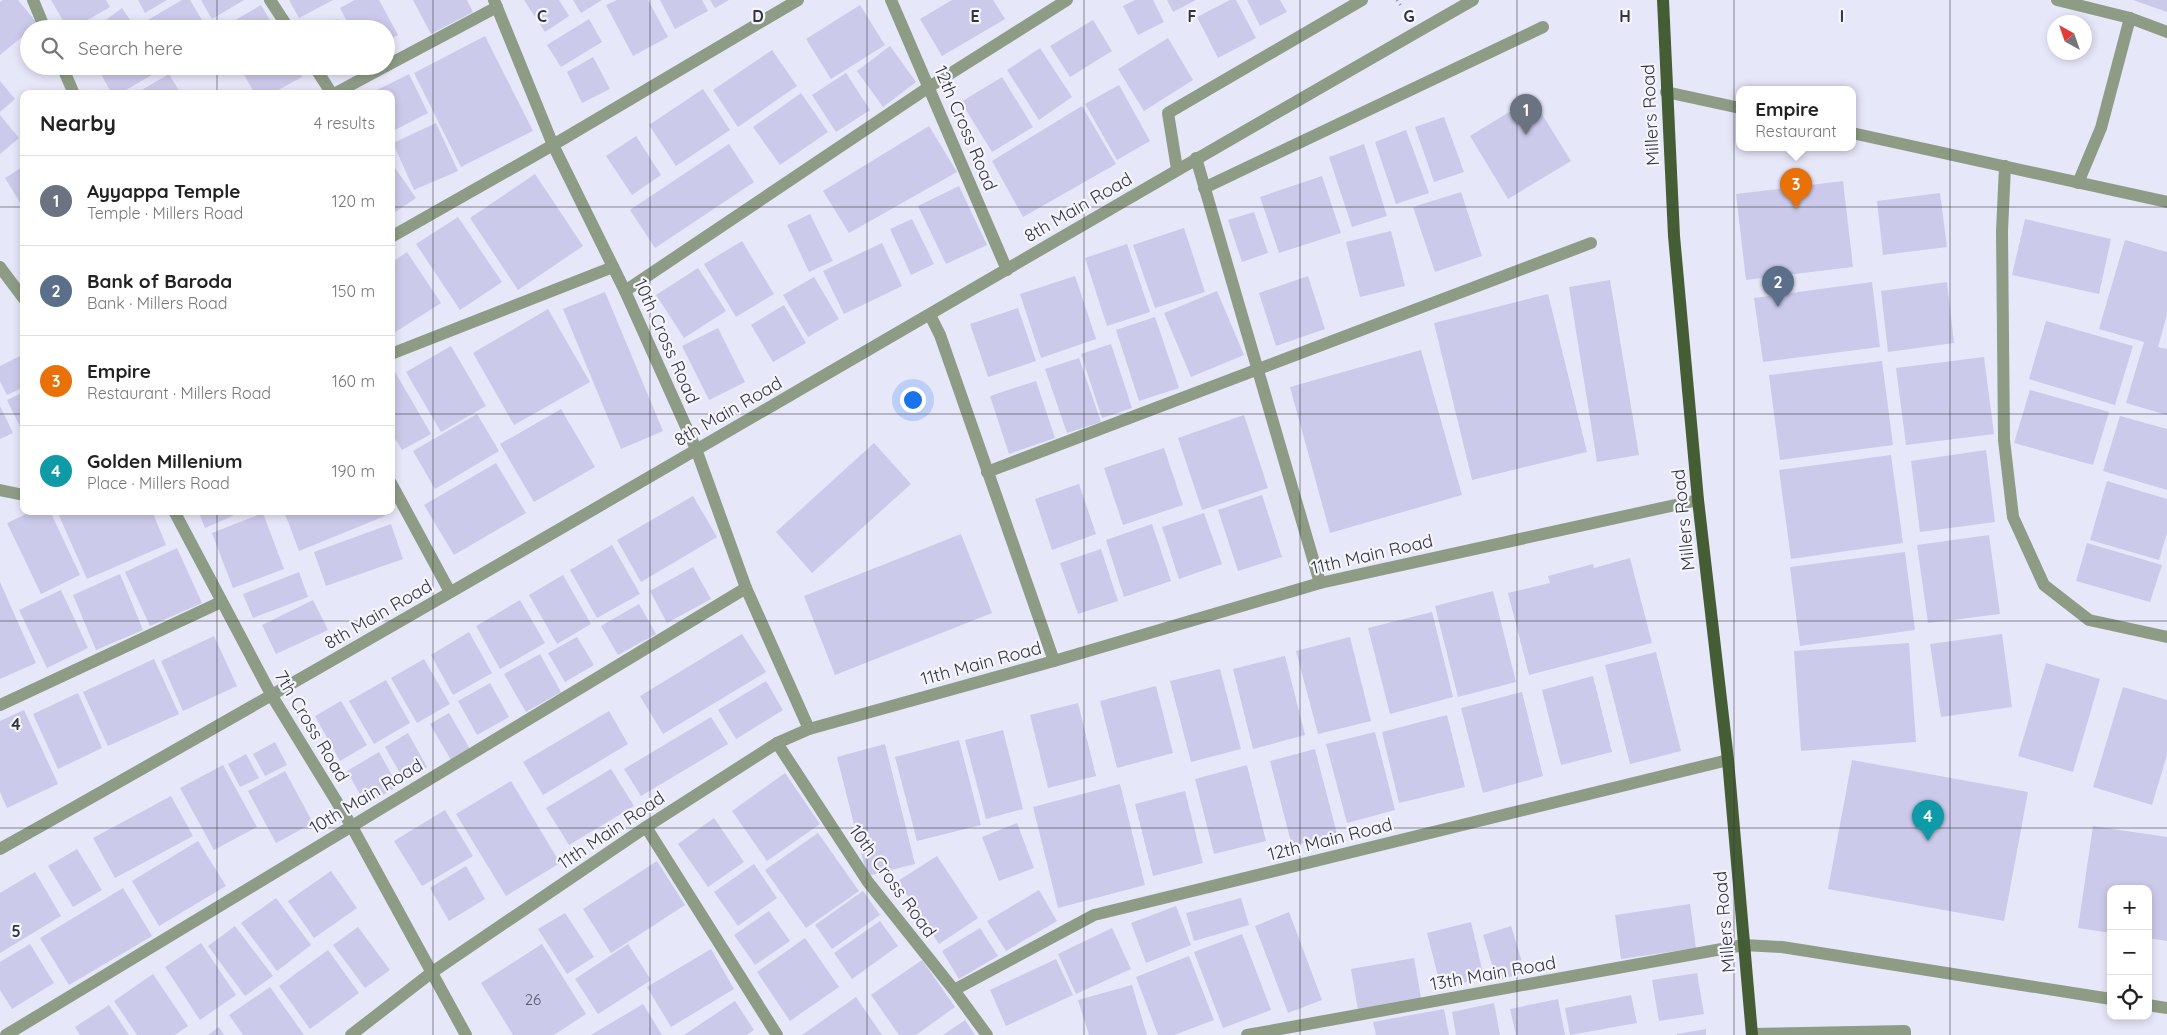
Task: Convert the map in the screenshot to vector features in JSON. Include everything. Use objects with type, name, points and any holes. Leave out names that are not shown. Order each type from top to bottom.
[{"type":"main road","name":"Millers Road","points":[[1663,0],[1674,236],[1698,500],[1728,760],[1752,1035]]},
{"type":"street","points":[[33,0],[42,20]]},
{"type":"street","points":[[270,0],[283,20]]},
{"type":"street","points":[[395,235],[553,145],[798,0]]},
{"type":"street","name":"12th Cross Road","points":[[891,0],[1006,270]]},
{"type":"street","points":[[625,291],[929,87],[1067,0]]},
{"type":"street","points":[[1178,169],[1168,112],[1362,0]]},
{"type":"street","name":"8th Main Road","points":[[0,849],[272,696],[930,315],[1196,158],[1473,0]]},
{"type":"street","points":[[2057,0],[2130,18],[2167,32]]},
{"type":"street","points":[[395,61],[496,4]]},
{"type":"street","name":"10th Cross Road","points":[[496,4],[553,145],[625,291],[696,449],[746,588],[809,729]]},
{"type":"street","points":[[2078,183],[2101,128],[2130,18]]},
{"type":"street","points":[[1204,188],[1543,27]]},
{"type":"street","points":[[66,75],[72,90]]},
{"type":"street","points":[[320,75],[330,90]]},
{"type":"street","points":[[341,90],[369,75]]},
{"type":"street","points":[[1666,92],[1736,107]]},
{"type":"street","points":[[1856,134],[2167,202]]},
{"type":"street","points":[[1196,158],[1320,583]]},
{"type":"street","points":[[2005,166],[2002,230],[2004,440],[2014,517],[2044,585],[2089,620],[2167,637]]},
{"type":"street","points":[[987,472],[1259,371],[1592,243]]},
{"type":"street","points":[[0,267],[20,294]]},
{"type":"street","points":[[395,352],[613,267]]},
{"type":"street","points":[[930,315],[940,334],[1054,661]]},
{"type":"street","points":[[0,490],[20,494]]},
{"type":"street","points":[[395,490],[450,592]]},
{"type":"street","name":"11th Main Road","points":[[351,1035],[431,973],[646,827],[776,743],[809,729],[1054,661],[1320,583],[1698,500]]},
{"type":"street","name":"7th Cross Road","points":[[176,515],[272,696],[351,825],[466,1035]]},
{"type":"street","name":"10th Main Road","points":[[6,1035],[746,588]]},
{"type":"street","points":[[0,705],[221,602]]},
{"type":"street","name":"10th Cross Road","points":[[776,743],[868,882],[954,990],[987,1035]]},
{"type":"street","name":"12th Main Road","points":[[954,990],[1094,915],[1728,760]]},
{"type":"street","points":[[646,827],[777,1035]]},
{"type":"street","name":"13th Main Road","points":[[1247,1035],[1744,945],[1782,947],[2107,998]]},
{"type":"street","points":[[2152,1006],[2167,1008]]},
{"type":"street","points":[[1752,1035],[1905,1032],[1906,1035]]},
{"type":"path","points":[[1397,0],[1401,6]]},
{"type":"building","points":[[3,0],[18,0],[35,20],[20,20],[20,38],[0,55],[0,2]]},
{"type":"building","points":[[51,0],[106,0],[110,7],[88,20],[63,20]]},
{"type":"building","points":[[138,0],[167,0],[145,13]]},
{"type":"building","points":[[182,0],[190,0],[202,20],[148,20]]},
{"type":"building","points":[[201,0],[244,0],[212,19]]},
{"type":"building","points":[[289,0],[333,0],[299,18]]},
{"type":"building","points":[[355,0],[379,0],[390,20],[346,20],[340,8]]},
{"type":"building","points":[[413,0],[467,0],[473,12],[431,34]]},
{"type":"building","points":[[524,0],[559,0],[569,16],[545,32]]},
{"type":"building","points":[[573,0],[602,0],[581,13]]},
{"type":"building","points":[[617,0],[648,0],[668,37],[633,56],[606,5]]},
{"type":"building","points":[[660,0],[702,0],[708,11],[675,29]]},
{"type":"building","points":[[710,0],[729,0],[715,8]]},
{"type":"building","points":[[952,0],[993,0],[1005,19],[942,56],[920,19]]},
{"type":"building","points":[[1135,0],[1153,0],[1164,22],[1138,35],[1123,6]]},
{"type":"building","points":[[1167,0],[1196,0],[1173,12]]},
{"type":"building","points":[[1230,0],[1236,0],[1256,38],[1218,58],[1197,17]]},
{"type":"building","points":[[1247,0],[1280,0],[1287,12],[1260,26]]},
{"type":"building","points":[[2133,0],[2167,0],[2167,12]]},
{"type":"building","points":[[261,5],[270,20],[235,20]]},
{"type":"building","points":[[860,5],[885,45],[831,79],[806,39]]},
{"type":"building","points":[[122,8],[130,20],[106,20]]},
{"type":"building","points":[[589,19],[602,42],[561,67],[547,45]]},
{"type":"building","points":[[1093,20],[1112,51],[1070,77],[1050,46]]},
{"type":"building","points":[[485,36],[533,131],[461,167],[414,73]]},
{"type":"building","points":[[1168,38],[1193,80],[1144,111],[1118,69]]},
{"type":"building","points":[[890,46],[916,82],[883,107],[857,71]]},
{"type":"building","points":[[1040,48],[1072,97],[1039,120],[1007,70]]},
{"type":"building","points":[[772,50],[797,86],[738,127],[713,90]]},
{"type":"building","points":[[593,57],[610,89],[582,103],[567,72]]},
{"type":"building","points":[[846,73],[870,110],[836,132],[812,95]]},
{"type":"building","points":[[409,74],[428,113],[395,130],[395,90],[377,90]]},
{"type":"building","points":[[101,75],[152,75],[126,90],[110,90]]},
{"type":"building","points":[[170,75],[179,90],[142,90]]},
{"type":"building","points":[[244,75],[301,75],[302,77],[278,90],[253,90]]},
{"type":"building","points":[[1002,77],[1033,127],[992,152],[961,102]]},
{"type":"building","points":[[0,81],[15,99],[0,112]]},
{"type":"building","points":[[1119,85],[1150,141],[1117,160],[1085,104]]},
{"type":"building","points":[[703,89],[730,130],[676,166],[649,125]]},
{"type":"building","points":[[801,93],[828,132],[780,165],[753,127]]},
{"type":"building","points":[[1532,98],[1571,161],[1508,199],[1470,136]]},
{"type":"building","points":[[1082,106],[1116,164],[1023,217],[992,161]]},
{"type":"building","points":[[0,115],[19,138],[0,154]]},
{"type":"building","points":[[1444,117],[1464,172],[1434,182],[1415,127]]},
{"type":"building","points":[[436,123],[458,171],[414,190],[395,147],[395,142]]},
{"type":"building","points":[[929,126],[957,172],[849,233],[823,191]]},
{"type":"building","points":[[1406,130],[1429,193],[1396,204],[1375,142]]},
{"type":"building","points":[[636,136],[661,175],[632,195],[606,156]]},
{"type":"building","points":[[729,144],[754,182],[655,248],[630,210]]},
{"type":"building","points":[[1364,144],[1387,216],[1352,227],[1329,157]]},
{"type":"building","points":[[395,168],[416,198],[395,212]]},
{"type":"building","points":[[20,169],[20,202],[5,178]]},
{"type":"building","points":[[535,174],[583,246],[518,290],[470,218]]},
{"type":"building","points":[[1322,176],[1341,233],[1279,253],[1260,197]]},
{"type":"building","points":[[1843,181],[1853,267],[1746,280],[1736,194]]},
{"type":"building","points":[[959,186],[987,245],[946,264],[918,206]]},
{"type":"building","points":[[1461,192],[1482,256],[1435,272],[1413,207]]},
{"type":"building","points":[[1940,193],[1947,247],[1883,255],[1877,201]]},
{"type":"building","points":[[1254,212],[1268,253],[1242,262],[1228,220]]},
{"type":"building","points":[[810,214],[833,261],[809,272],[787,225]]},
{"type":"building","points":[[458,217],[502,282],[460,310],[416,244]]},
{"type":"building","points":[[912,219],[934,264],[911,275],[890,229]]},
{"type":"building","points":[[2025,219],[2111,239],[2099,294],[2012,275]]},
{"type":"building","points":[[1184,228],[1205,292],[1155,308],[1133,245]]},
{"type":"building","points":[[1391,231],[1405,286],[1360,297],[1346,242]]},
{"type":"building","points":[[2125,240],[2167,252],[2167,315],[2158,347],[2167,349],[2167,415],[2126,403],[2144,342],[2099,329]]},
{"type":"building","points":[[742,241],[774,294],[736,317],[704,264]]},
{"type":"building","points":[[882,243],[902,286],[844,314],[823,271]]},
{"type":"building","points":[[1127,244],[1150,312],[1107,326],[1085,258]]},
{"type":"building","points":[[407,252],[441,303],[395,332],[395,260]]},
{"type":"building","points":[[698,268],[726,311],[684,338],[656,295]]},
{"type":"building","points":[[1075,276],[1096,339],[1041,358],[1020,294]]},
{"type":"building","points":[[1308,276],[1325,329],[1276,346],[1259,293]]},
{"type":"building","points":[[814,277],[839,319],[808,337],[783,295]]},
{"type":"building","points":[[1610,280],[1639,455],[1597,462],[1569,287]]},
{"type":"building","points":[[1872,282],[1880,347],[1763,362],[1754,298]]},
{"type":"building","points":[[1947,282],[1954,343],[1888,352],[1881,291]]},
{"type":"building","points":[[1217,291],[1244,355],[1191,377],[1164,313]]},
{"type":"building","points":[[605,292],[663,431],[621,449],[563,309]]},
{"type":"building","points":[[1548,294],[1587,452],[1472,480],[1434,323]]},
{"type":"building","points":[[784,305],[806,343],[773,362],[751,325]]},
{"type":"building","points":[[1018,308],[1036,361],[988,377],[970,324]]},
{"type":"building","points":[[548,309],[590,382],[514,425],[473,353]]},
{"type":"building","points":[[1155,317],[1179,388],[1139,401],[1116,330]]},
{"type":"building","points":[[2046,321],[2133,346],[2115,405],[2029,379]]},
{"type":"building","points":[[718,328],[745,382],[709,400],[682,346]]},
{"type":"building","points":[[1111,344],[1132,408],[1102,418],[1081,354]]},
{"type":"building","points":[[451,346],[486,406],[441,432],[406,372]]},
{"type":"building","points":[[1421,350],[1462,495],[1330,533],[1290,387]]},
{"type":"building","points":[[20,356],[20,389],[7,395],[0,381],[0,366]]},
{"type":"building","points":[[1984,357],[1994,434],[1906,445],[1896,368]]},
{"type":"building","points":[[1079,358],[1101,422],[1067,433],[1045,369]]},
{"type":"building","points":[[1882,361],[1893,445],[1780,460],[1769,375]]},
{"type":"building","points":[[395,372],[431,434],[402,450],[395,439]]},
{"type":"building","points":[[1036,381],[1055,438],[1009,454],[990,396]]},
{"type":"building","points":[[2030,390],[2109,412],[2093,465],[2014,443]]},
{"type":"building","points":[[20,394],[20,427],[7,400]]},
{"type":"building","points":[[0,406],[13,433],[0,439]]},
{"type":"building","points":[[561,409],[595,467],[534,502],[500,444]]},
{"type":"building","points":[[477,414],[499,451],[435,489],[413,451]]},
{"type":"building","points":[[1244,415],[1268,488],[1202,510],[1178,438]]},
{"type":"building","points":[[2120,416],[2167,429],[2167,490],[2103,471]]},
{"type":"building","points":[[874,443],[911,484],[812,573],[776,532]]},
{"type":"building","points":[[1164,448],[1183,505],[1123,525],[1104,468]]},
{"type":"building","points":[[1986,450],[1995,522],[1920,532],[1911,461]]},
{"type":"building","points":[[1891,455],[1903,543],[1791,559],[1779,470]]},
{"type":"building","points":[[496,463],[526,513],[454,555],[424,505]]},
{"type":"building","points":[[2107,481],[2167,499],[2167,533],[2159,560],[2090,540]]},
{"type":"building","points":[[1079,484],[1096,534],[1052,550],[1035,499]]},
{"type":"building","points":[[1262,495],[1282,557],[1238,571],[1218,510]]},
{"type":"building","points":[[693,496],[717,537],[641,582],[617,540]]},
{"type":"building","points":[[1204,513],[1222,564],[1179,579],[1162,527]]},
{"type":"building","points":[[24,515],[52,515],[80,575],[41,594],[7,523]]},
{"type":"building","points":[[59,515],[154,515],[166,545],[87,579]]},
{"type":"building","points":[[200,515],[235,515],[205,528]]},
{"type":"building","points":[[258,515],[264,515],[284,569],[233,588],[212,533]]},
{"type":"building","points":[[286,515],[385,515],[385,516],[299,551]]},
{"type":"building","points":[[391,524],[403,559],[326,586],[314,552]]},
{"type":"building","points":[[1152,524],[1171,581],[1124,597],[1106,540]]},
{"type":"building","points":[[961,534],[992,613],[835,675],[804,596]]},
{"type":"building","points":[[1989,535],[2000,614],[1928,623],[1917,545]]},
{"type":"building","points":[[2087,543],[2162,565],[2150,602],[2076,581]]},
{"type":"building","points":[[612,545],[640,594],[597,618],[570,570]]},
{"type":"building","points":[[177,548],[202,603],[150,626],[125,572]]},
{"type":"building","points":[[1101,549],[1118,601],[1078,614],[1060,563]]},
{"type":"building","points":[[1905,552],[1915,630],[1800,646],[1790,567]]},
{"type":"building","points":[[1630,558],[1652,643],[1529,675],[1508,593],[1550,583],[1548,576],[1593,564],[1594,568]]},
{"type":"building","points":[[693,567],[711,599],[667,623],[650,591]]},
{"type":"building","points":[[299,572],[308,597],[253,618],[243,594]]},
{"type":"building","points":[[120,574],[143,630],[96,650],[73,595]]},
{"type":"building","points":[[563,575],[591,624],[557,644],[529,595]]},
{"type":"building","points":[[0,582],[36,663],[0,679]]},
{"type":"building","points":[[61,590],[88,648],[47,668],[19,610]]},
{"type":"building","points":[[1493,591],[1516,682],[1458,697],[1435,606]]},
{"type":"building","points":[[313,600],[328,630],[276,654],[262,625]]},
{"type":"building","points":[[520,600],[545,643],[500,669],[476,626]]},
{"type":"building","points":[[639,604],[656,634],[618,655],[601,626]]},
{"type":"building","points":[[1432,612],[1453,697],[1390,714],[1368,628]]},
{"type":"building","points":[[469,632],[492,673],[453,695],[431,655]]},
{"type":"building","points":[[742,634],[766,672],[663,734],[640,696]]},
{"type":"building","points":[[2002,634],[2012,707],[1941,717],[1930,644]]},
{"type":"building","points":[[214,636],[237,686],[183,711],[161,661]]},
{"type":"building","points":[[577,637],[594,665],[565,682],[548,653]]},
{"type":"building","points":[[1350,637],[1371,721],[1318,734],[1296,651]]},
{"type":"building","points":[[1909,643],[1916,742],[1801,751],[1794,651]]},
{"type":"building","points":[[1656,652],[1681,751],[1630,764],[1605,665]]},
{"type":"building","points":[[540,654],[561,692],[526,712],[504,674]]},
{"type":"building","points":[[1285,656],[1305,735],[1253,749],[1233,669]]},
{"type":"building","points":[[154,659],[179,714],[108,746],[83,692]]},
{"type":"building","points":[[424,659],[450,704],[417,723],[391,678]]},
{"type":"building","points":[[2046,663],[2100,679],[2073,772],[2018,756]]},
{"type":"building","points":[[1220,669],[1241,749],[1191,762],[1170,681]]},
{"type":"building","points":[[1593,676],[1612,752],[1561,765],[1542,690]]},
{"type":"building","points":[[386,680],[410,723],[374,744],[349,701]]},
{"type":"building","points":[[766,681],[783,710],[736,739],[718,710]]},
{"type":"building","points":[[490,683],[509,717],[477,735],[458,701]]},
{"type":"building","points":[[1156,686],[1173,753],[1117,768],[1100,701]]},
{"type":"building","points":[[2123,687],[2167,700],[2167,755],[2152,805],[2093,787]]},
{"type":"building","points":[[1522,692],[1543,776],[1483,793],[1461,708]]},
{"type":"building","points":[[78,693],[102,748],[58,769],[33,714]]},
{"type":"building","points":[[341,701],[367,745],[340,761],[315,716]]},
{"type":"building","points":[[1078,703],[1096,776],[1048,788],[1030,715]]},
{"type":"building","points":[[24,710],[58,784],[7,808],[0,792],[0,721]]},
{"type":"building","points":[[609,711],[628,744],[543,795],[523,762]]},
{"type":"building","points":[[449,713],[470,749],[451,760],[430,724]]},
{"type":"building","points":[[1447,715],[1465,787],[1399,803],[1382,732]]},
{"type":"building","points":[[711,717],[728,744],[641,796],[624,769]]},
{"type":"building","points":[[1003,730],[1023,809],[986,819],[965,740]]},
{"type":"building","points":[[1375,732],[1395,810],[1347,823],[1326,744]]},
{"type":"building","points":[[408,733],[427,767],[404,780],[385,747]]},
{"type":"building","points":[[959,740],[981,825],[917,841],[895,757]]},
{"type":"building","points":[[275,742],[287,765],[265,776],[253,754]]},
{"type":"building","points":[[885,744],[915,864],[867,876],[837,757]]},
{"type":"building","points":[[1315,749],[1337,834],[1292,846],[1270,761]]},
{"type":"building","points":[[379,752],[398,786],[366,805],[347,771]]},
{"type":"building","points":[[246,754],[259,778],[240,787],[228,764]]},
{"type":"building","points":[[1852,760],[2028,792],[2004,921],[1828,889]]},
{"type":"building","points":[[223,765],[257,827],[214,850],[180,788]]},
{"type":"building","points":[[1247,765],[1266,841],[1214,854],[1195,779]]},
{"type":"building","points":[[611,769],[634,806],[569,845],[546,808]]},
{"type":"building","points":[[285,771],[313,823],[276,843],[248,791]]},
{"type":"building","points":[[785,773],[820,824],[767,861],[732,811]]},
{"type":"building","points":[[511,781],[560,863],[506,896],[456,814]]},
{"type":"building","points":[[1120,784],[1145,885],[1058,908],[1033,807]]},
{"type":"building","points":[[1185,791],[1203,863],[1153,876],[1135,804]]},
{"type":"building","points":[[171,796],[193,836],[115,878],[93,838]]},
{"type":"building","points":[[445,810],[473,856],[422,886],[394,841]]},
{"type":"building","points":[[714,818],[744,862],[708,887],[678,844]]},
{"type":"building","points":[[1017,823],[1034,868],[999,881],[982,837]]},
{"type":"building","points":[[2093,826],[2167,837],[2167,941],[2152,939],[2152,885],[2107,885],[2107,932],[2078,928]]},
{"type":"building","points":[[818,833],[859,891],[806,928],[765,870]]},
{"type":"building","points":[[198,841],[226,886],[159,926],[132,881]]},
{"type":"building","points":[[77,849],[102,890],[73,907],[48,866]]},
{"type":"building","points":[[937,856],[978,918],[939,944],[898,881]]},
{"type":"building","points":[[657,861],[685,905],[611,953],[583,909]]},
{"type":"building","points":[[754,864],[777,898],[738,926],[714,892]]},
{"type":"building","points":[[466,866],[485,899],[449,921],[430,888]]},
{"type":"building","points":[[331,871],[357,908],[314,938],[288,901]]},
{"type":"building","points":[[35,872],[61,916],[0,953],[0,893]]},
{"type":"building","points":[[123,888],[152,936],[69,985],[40,938]]},
{"type":"building","points":[[1039,890],[1057,921],[1006,951],[987,921]]},
{"type":"building","points":[[863,891],[880,915],[832,949],[815,925]]},
{"type":"building","points":[[276,898],[311,945],[277,971],[241,923]]},
{"type":"building","points":[[1241,898],[1249,925],[1194,941],[1186,913]]},
{"type":"building","points":[[1690,904],[1696,948],[1621,959],[1615,915]]},
{"type":"building","points":[[1176,906],[1191,945],[1146,963],[1131,923]]},
{"type":"building","points":[[769,911],[790,941],[755,965],[734,935]]},
{"type":"building","points":[[1289,912],[1322,1000],[1288,1013],[1255,926]]},
{"type":"building","points":[[565,913],[594,957],[567,974],[538,929]]},
{"type":"building","points":[[880,921],[898,946],[852,979],[834,953]]},
{"type":"building","points":[[1471,922],[1484,978],[1441,988],[1427,933]]},
{"type":"building","points":[[235,926],[273,976],[245,996],[208,946]]},
{"type":"building","points":[[1511,926],[1525,972],[1497,981],[1483,935]]},
{"type":"building","points":[[358,927],[390,970],[365,988],[333,945]]},
{"type":"building","points":[[980,928],[998,956],[959,979],[942,951]]},
{"type":"building","points":[[1112,928],[1131,969],[1076,994],[1058,954]]},
{"type":"building","points":[[1242,934],[1271,1010],[1223,1028],[1194,952]]},
{"type":"building","points":[[805,938],[839,987],[790,1021],[757,972]]},
{"type":"building","points":[[201,943],[236,995],[200,1020],[165,967]]},
{"type":"building","points":[[30,944],[54,983],[12,1009],[0,990],[0,962]]},
{"type":"building","points":[[542,944],[586,1014],[554,1035],[513,1035],[481,983]]},
{"type":"building","points":[[628,944],[651,980],[598,1014],[575,979]]},
{"type":"building","points":[[711,949],[734,989],[671,1027],[647,987]]},
{"type":"building","points":[[328,950],[359,993],[310,1029],[279,986]]},
{"type":"building","points":[[1189,956],[1214,1020],[1174,1035],[1158,1035],[1136,977]]},
{"type":"building","points":[[1414,958],[1421,998],[1358,1010],[1351,969]]},
{"type":"building","points":[[1056,959],[1073,995],[1006,1026],[990,990]]},
{"type":"building","points":[[922,960],[955,1007],[916,1035],[899,1035],[871,995]]},
{"type":"building","points":[[1697,973],[1704,1014],[1659,1021],[1652,980]]},
{"type":"building","points":[[153,974],[188,1026],[175,1035],[137,1035],[114,1001]]},
{"type":"building","points":[[1132,985],[1147,1035],[1089,1035],[1078,1000]]},
{"type":"building","points":[[270,987],[304,1035],[243,1035],[229,1015]]},
{"type":"building","points":[[1631,995],[1637,1023],[1570,1035],[1565,1008]]},
{"type":"building","points":[[856,997],[882,1035],[802,1035]]},
{"type":"building","points":[[1558,999],[1565,1035],[1516,1035],[1510,1009]]},
{"type":"building","points":[[735,1001],[754,1030],[747,1035],[684,1035]]},
{"type":"building","points":[[1494,1003],[1500,1035],[1456,1035],[1452,1012]]},
{"type":"building","points":[[643,1004],[662,1035],[591,1035]]},
{"type":"building","points":[[109,1005],[129,1035],[80,1035],[75,1027]]},
{"type":"building","points":[[1444,1009],[1449,1035],[1376,1035],[1373,1022]]},
{"type":"building","points":[[965,1020],[975,1035],[943,1035]]},
{"type":"building","points":[[219,1027],[224,1035],[208,1035]]},
{"type":"building","points":[[1706,1029],[1706,1035],[1677,1035],[1677,1034]]},
{"type":"place","name":"Ayyappa Temple","points":[[1526,135]]},
{"type":"place","name":"Empire","points":[[1796,209]]},
{"type":"place","name":"Bank of Baroda","points":[[1778,307]]},
{"type":"place","name":"Golden Millenium","points":[[1928,841]]}]
